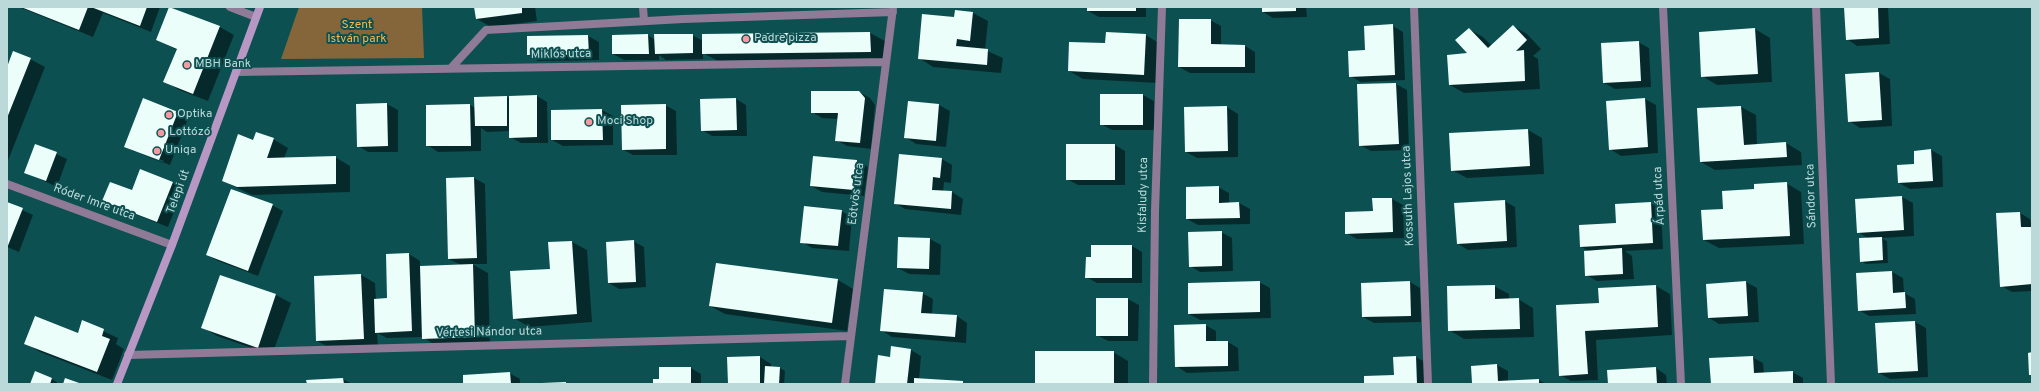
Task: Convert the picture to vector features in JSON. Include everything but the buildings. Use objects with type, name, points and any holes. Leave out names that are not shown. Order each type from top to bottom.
[{"type":"main road","name":"Telepi út","points":[[117,384],[172,245],[260,7]]},
{"type":"street","points":[[230,7],[256,17]]},
{"type":"street","points":[[643,7],[644,21]]},
{"type":"street","name":"Kisfaludy utca","points":[[1152,384],[1155,211],[1162,7]]},
{"type":"street","name":"Kossuth Lajos utca","points":[[1414,7],[1428,384]]},
{"type":"street","name":"Árpád utca","points":[[1663,7],[1681,384]]},
{"type":"street","name":"Sándor utca","points":[[1816,7],[1831,384]]},
{"type":"street","points":[[451,68],[486,30],[644,21],[893,10]]},
{"type":"street","name":"Eötvös utca","points":[[846,384],[893,10]]},
{"type":"street","name":"Miklós utca","points":[[236,72],[886,62]]},
{"type":"street","name":"Róder Imre utca","points":[[7,184],[172,245]]},
{"type":"street","name":"Vértesi Nándor utca","points":[[128,355],[852,336]]},
{"type":"green space","name":"Szent István park","points":[[299,7],[422,7],[424,58],[281,59]]},
{"type":"place","name":"Padre pizza","points":[[746,39]]},
{"type":"place","name":"MBH Bank","points":[[187,65]]},
{"type":"place","name":"Optika","points":[[169,115]]},
{"type":"place","name":"Moci Shop","points":[[589,122]]},
{"type":"place","name":"Lottózó","points":[[161,133]]},
{"type":"place","name":"Uniqa","points":[[157,151]]}]
